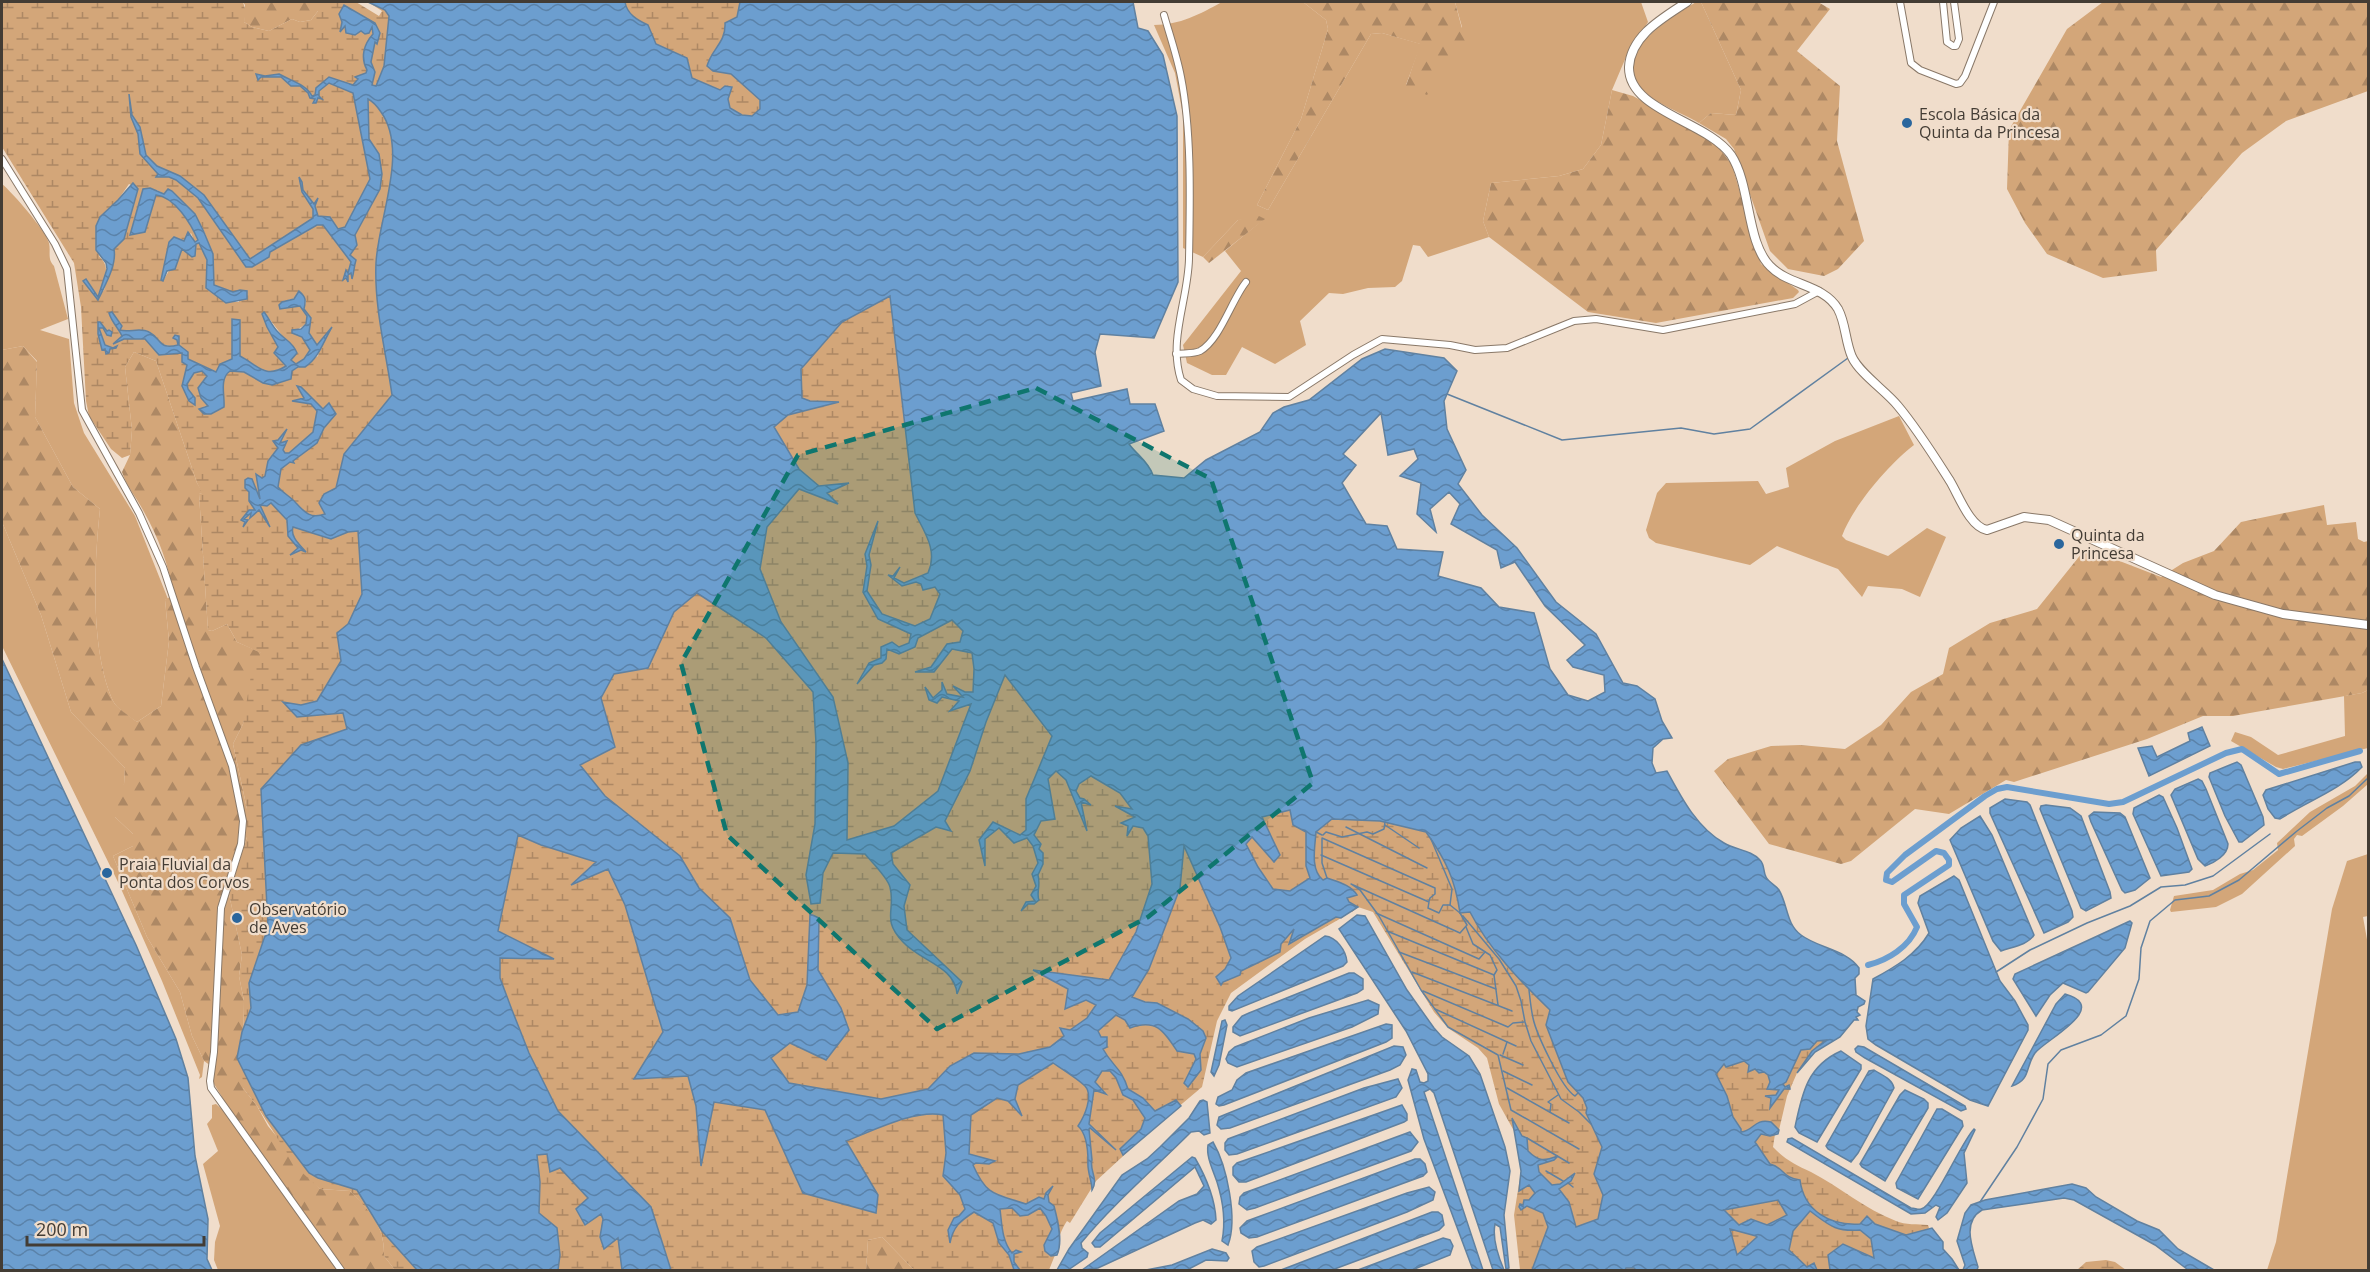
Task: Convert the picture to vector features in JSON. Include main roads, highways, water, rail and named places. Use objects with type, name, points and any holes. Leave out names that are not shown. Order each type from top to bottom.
[{"type":"main road","points":[[1687,2],[1650,28],[1640,38],[1631,56],[1629,73],[1632,84],[1648,102],[1704,131],[1731,155],[1739,171],[1755,234],[1767,264],[1777,273],[1819,291],[1838,309],[1852,356],[1909,420],[1950,481],[1974,524],[1979,528],[1990,530],[2024,517],[2049,520],[2215,595],[2283,614],[2368,625]]},
{"type":"water","points":[[368,2],[625,2],[633,16],[648,25],[656,44],[687,58],[692,78],[720,90],[725,86],[732,87],[728,99],[730,108],[742,115],[752,116],[760,109],[760,100],[731,74],[713,71],[707,66],[721,41],[725,23],[737,17],[740,2],[1133,2],[1138,28],[1148,31],[1163,55],[1177,116],[1178,282],[1154,338],[1100,334],[1095,352],[1101,386],[1071,393],[1073,401],[1127,389],[1130,404],[1155,404],[1164,431],[1129,444],[1153,475],[1184,478],[1206,460],[1260,432],[1273,413],[1284,407],[1309,400],[1362,359],[1385,349],[1444,358],[1457,371],[1444,401],[1447,429],[1466,470],[1458,484],[1482,515],[1517,548],[1556,602],[1596,634],[1623,683],[1637,686],[1655,699],[1662,721],[1672,738],[1663,739],[1653,748],[1652,763],[1656,773],[1667,771],[1691,811],[1714,837],[1760,860],[1767,879],[1779,890],[1796,931],[1847,957],[1859,968],[1859,974],[1855,978],[1856,995],[1865,1001],[1858,1007],[1857,1012],[1860,1015],[1856,1017],[1858,1020],[1854,1020],[1840,1037],[1815,1052],[1797,1073],[1812,1051],[1826,1040],[1817,1041],[1810,1049],[1801,1050],[1783,1084],[1785,1087],[1789,1085],[1790,1089],[1784,1089],[1770,1108],[1771,1098],[1765,1096],[1776,1095],[1779,1090],[1767,1089],[1770,1082],[1768,1075],[1764,1072],[1759,1073],[1755,1069],[1748,1072],[1749,1065],[1744,1061],[1726,1067],[1724,1064],[1716,1074],[1741,1132],[1765,1121],[1771,1122],[1779,1130],[1778,1134],[1770,1136],[1761,1134],[1755,1142],[1770,1164],[1775,1165],[1790,1177],[1800,1180],[1807,1200],[1820,1214],[1849,1224],[1860,1224],[1867,1216],[1875,1224],[1906,1235],[1932,1228],[1943,1242],[1943,1249],[1959,1270],[1830,1270],[1828,1255],[1843,1244],[1874,1258],[1871,1239],[1860,1230],[1838,1229],[1810,1211],[1793,1231],[1789,1250],[1807,1267],[1814,1263],[1817,1270],[1636,1270],[1626,1268],[1625,1270],[1532,1270],[1548,1227],[1543,1213],[1527,1206],[1521,1210],[1519,1207],[1520,1204],[1523,1205],[1524,1200],[1529,1200],[1535,1193],[1529,1185],[1519,1191],[1521,1171],[1512,1118],[1522,1136],[1527,1138],[1528,1151],[1532,1155],[1542,1160],[1558,1156],[1554,1160],[1538,1165],[1539,1172],[1552,1185],[1560,1184],[1575,1173],[1571,1181],[1559,1189],[1569,1202],[1576,1227],[1598,1219],[1603,1195],[1594,1174],[1602,1147],[1586,1113],[1587,1108],[1583,1098],[1568,1082],[1546,1025],[1550,1010],[1496,952],[1470,912],[1460,913],[1449,870],[1426,832],[1380,821],[1332,819],[1316,832],[1314,858],[1316,870],[1323,880],[1327,878],[1351,889],[1357,895],[1347,898],[1349,902],[1358,907],[1289,944],[1294,929],[1281,944],[1280,952],[1241,971],[1240,975],[1221,985],[1216,977],[1225,969],[1231,958],[1220,927],[1184,846],[1180,888],[1149,969],[1132,997],[1145,1002],[1157,1003],[1188,1019],[1203,1031],[1206,1038],[1200,1054],[1201,1070],[1188,1087],[1184,1083],[1196,1059],[1194,1054],[1177,1051],[1163,1032],[1153,1026],[1139,1025],[1130,1028],[1125,1020],[1116,1015],[1098,1031],[1101,1037],[1107,1037],[1107,1047],[1103,1049],[1120,1071],[1128,1089],[1143,1098],[1155,1111],[1176,1100],[1181,1106],[1123,1155],[1120,1149],[1141,1129],[1145,1118],[1133,1100],[1123,1095],[1116,1078],[1110,1071],[1102,1071],[1095,1082],[1106,1094],[1094,1090],[1089,1124],[1116,1150],[1089,1129],[1095,1182],[1092,1190],[1086,1142],[1078,1126],[1087,1106],[1088,1090],[1078,1080],[1053,1063],[1018,1085],[1015,1099],[1022,1116],[1008,1101],[997,1098],[971,1115],[969,1154],[995,1161],[989,1164],[976,1163],[973,1165],[988,1189],[1000,1196],[1026,1204],[1039,1197],[1044,1199],[1053,1186],[1048,1195],[1049,1202],[1054,1206],[1060,1238],[1057,1255],[1051,1256],[1045,1251],[1044,1245],[1052,1229],[1040,1208],[1028,1215],[1020,1216],[1012,1208],[1000,1209],[1006,1243],[1012,1253],[1016,1250],[1021,1252],[1014,1254],[1014,1262],[1020,1270],[1014,1270],[1009,1255],[999,1243],[993,1223],[974,1212],[958,1225],[950,1243],[948,1230],[954,1218],[965,1209],[960,1195],[943,1176],[946,1153],[943,1115],[920,1115],[907,1118],[846,1141],[878,1195],[876,1213],[803,1193],[765,1110],[714,1102],[701,1166],[696,1106],[688,1076],[634,1079],[663,1032],[625,905],[608,869],[571,885],[596,862],[541,845],[518,835],[498,931],[554,959],[500,958],[500,978],[529,1053],[558,1111],[651,1207],[671,1270],[622,1270],[618,1238],[604,1249],[600,1237],[603,1219],[601,1214],[585,1225],[576,1209],[588,1198],[560,1168],[550,1172],[547,1154],[537,1155],[540,1182],[539,1213],[557,1228],[560,1255],[558,1270],[417,1270],[382,1231],[357,1190],[309,1173],[266,1116],[237,1058],[242,1032],[251,1008],[249,983],[268,927],[261,789],[301,745],[347,729],[343,713],[297,717],[283,702],[301,705],[317,701],[341,661],[337,633],[348,624],[362,594],[358,531],[348,532],[331,539],[293,527],[294,537],[306,552],[301,550],[290,555],[298,548],[288,536],[287,520],[271,503],[267,506],[260,505],[270,527],[259,510],[250,518],[251,513],[244,519],[248,520],[243,527],[245,522],[241,520],[249,510],[255,510],[249,501],[245,480],[252,479],[260,499],[256,474],[262,478],[265,476],[268,461],[278,448],[273,441],[278,440],[287,429],[280,443],[287,441],[283,450],[289,453],[313,432],[317,411],[311,404],[292,401],[304,398],[297,386],[301,387],[323,409],[329,403],[336,414],[324,428],[317,443],[293,461],[294,463],[290,462],[281,469],[278,487],[302,510],[316,516],[325,514],[319,503],[324,494],[336,488],[344,454],[392,395],[376,280],[378,245],[392,165],[389,128],[381,112],[368,99],[369,139],[379,154],[382,174],[380,189],[355,235],[357,245],[350,255],[356,260],[352,279],[351,273],[348,275],[348,282],[346,278],[343,280],[351,262],[323,225],[317,225],[270,252],[269,257],[252,267],[246,267],[198,198],[176,180],[169,177],[156,177],[158,174],[140,154],[138,134],[131,117],[129,94],[132,115],[140,127],[146,155],[157,166],[180,176],[204,195],[250,259],[313,218],[313,209],[302,192],[299,177],[303,190],[314,204],[318,198],[315,206],[318,216],[330,217],[338,229],[345,227],[370,179],[353,93],[329,83],[319,91],[322,99],[318,98],[316,103],[313,103],[315,99],[310,98],[300,86],[291,86],[281,77],[261,77],[258,80],[256,74],[265,76],[279,74],[302,86],[312,96],[315,95],[316,88],[329,77],[353,85],[358,79],[355,77],[366,73],[364,51],[373,34],[372,27],[369,33],[365,34],[361,31],[355,35],[346,33],[345,26],[340,32],[342,22],[339,14],[344,5],[375,23],[380,33],[377,44],[375,42],[371,62],[375,72],[372,85],[376,86],[384,66],[389,16],[385,10]],"holes":[[[890,296],[915,513],[929,542],[932,557],[928,573],[904,583],[894,578],[900,567],[893,576],[888,575],[902,586],[916,582],[921,584],[923,590],[935,587],[940,594],[930,619],[915,626],[882,614],[867,591],[871,565],[869,555],[878,521],[865,554],[867,566],[863,592],[878,619],[911,634],[909,643],[899,647],[892,642],[881,647],[881,658],[869,663],[857,684],[874,665],[886,659],[887,649],[899,654],[915,647],[918,638],[952,620],[963,631],[960,642],[947,644],[931,667],[915,672],[934,672],[952,649],[972,653],[974,669],[973,692],[965,692],[953,686],[963,697],[947,694],[942,682],[942,690],[933,698],[925,687],[929,700],[937,703],[942,697],[959,701],[950,711],[971,704],[938,791],[894,826],[847,840],[848,763],[833,697],[781,622],[760,569],[767,527],[799,489],[838,504],[827,493],[849,483],[819,486],[799,469],[774,427],[788,415],[839,402],[810,401],[802,398],[801,369],[842,322]],[[1381,413],[1388,455],[1414,449],[1418,459],[1400,476],[1421,483],[1417,514],[1436,532],[1430,509],[1449,492],[1460,504],[1451,524],[1497,550],[1501,568],[1515,562],[1545,606],[1585,645],[1567,660],[1573,667],[1604,675],[1605,692],[1588,701],[1568,695],[1550,669],[1534,613],[1499,607],[1481,588],[1438,576],[1443,552],[1397,549],[1387,526],[1366,524],[1342,483],[1356,465],[1343,454]],[[697,593],[766,638],[813,692],[816,743],[815,824],[806,875],[811,904],[820,903],[823,873],[833,853],[865,854],[889,883],[891,921],[896,934],[910,949],[944,970],[955,985],[957,994],[962,982],[907,930],[904,906],[910,885],[893,864],[891,853],[936,827],[951,831],[945,821],[970,771],[1005,675],[1052,736],[1026,799],[1026,830],[1020,835],[993,822],[979,840],[985,866],[985,839],[999,828],[1014,843],[1027,838],[1033,846],[1038,863],[1032,874],[1036,886],[1031,895],[1035,901],[1026,902],[1021,911],[1028,904],[1034,904],[1039,900],[1038,875],[1043,864],[1043,853],[1039,849],[1041,844],[1034,835],[1041,821],[1055,819],[1048,779],[1056,771],[1066,780],[1087,831],[1081,802],[1091,805],[1080,798],[1076,791],[1079,784],[1091,776],[1120,793],[1132,809],[1115,806],[1135,817],[1121,823],[1128,826],[1127,836],[1133,826],[1143,828],[1148,836],[1152,884],[1136,932],[1109,980],[1033,970],[1068,989],[1065,1009],[1086,1000],[1096,1005],[1087,1018],[1070,1030],[1060,1028],[1064,1036],[1050,1047],[1019,1054],[974,1053],[950,1066],[928,1089],[881,1099],[789,1083],[771,1058],[790,1043],[826,1060],[849,1030],[841,1008],[818,970],[819,918],[810,914],[807,985],[798,1012],[778,1015],[750,980],[730,918],[699,888],[680,856],[605,796],[580,765],[615,747],[601,698],[614,674],[648,668],[674,612]],[[1290,810],[1293,825],[1306,832],[1306,866],[1310,878],[1290,891],[1273,889],[1246,844],[1252,837],[1274,862],[1280,855],[1262,817]],[[1778,1200],[1787,1215],[1767,1225],[1751,1219],[1739,1225],[1724,1210]],[[1730,1229],[1756,1236],[1737,1255]]]},
{"type":"water","points":[[133,183],[138,189],[124,239],[114,249],[112,268],[98,300],[83,281],[86,279],[98,297],[107,269],[106,263],[96,250],[96,226],[100,217]]},
{"type":"water","points":[[150,188],[164,194],[168,189],[172,191],[195,214],[213,254],[214,285],[233,292],[247,291],[247,299],[226,303],[206,288],[207,260],[199,243],[196,244],[195,256],[192,257],[182,249],[175,269],[167,271],[163,281],[161,280],[169,242],[174,237],[184,241],[188,232],[195,242],[198,240],[187,219],[176,206],[156,195],[145,232],[130,235],[143,189]]},
{"type":"water","points":[[299,291],[305,299],[304,309],[311,318],[309,333],[317,345],[332,327],[317,354],[305,367],[298,367],[292,371],[291,379],[272,385],[263,383],[244,372],[230,371],[224,383],[224,407],[211,414],[204,414],[199,409],[208,406],[201,398],[198,388],[207,376],[202,371],[194,373],[187,384],[195,398],[195,405],[189,401],[182,386],[187,365],[182,362],[182,353],[159,355],[145,339],[124,339],[113,344],[122,336],[110,316],[109,313],[112,312],[122,326],[120,330],[146,331],[167,346],[178,345],[177,340],[173,338],[175,335],[179,336],[179,345],[188,352],[188,359],[216,372],[220,364],[232,359],[232,319],[240,320],[240,356],[262,370],[279,370],[286,366],[274,353],[278,347],[262,314],[264,312],[276,330],[293,346],[297,353],[291,360],[296,364],[304,359],[310,350],[302,337],[292,333],[292,330],[301,329],[306,324],[307,316],[300,306],[280,309],[279,305],[294,299]]},
{"type":"water","points":[[98,322],[107,331],[112,332],[111,336],[107,335],[103,328],[99,328],[105,345],[113,348],[117,346],[106,354],[105,349],[102,350],[98,334]]},
{"type":"water","points":[[2,659],[136,945],[176,1039],[188,1078],[195,1156],[208,1219],[207,1259],[212,1270],[2,1270]]},
{"type":"water","points":[[2202,727],[2210,746],[2149,776],[2138,748],[2152,746],[2157,757],[2190,741],[2188,733]]},
{"type":"water","points":[[2237,762],[2241,765],[2263,817],[2264,825],[2242,842],[2239,842],[2225,816],[2209,777],[2210,773]]},
{"type":"water","points":[[2360,762],[2362,767],[2343,783],[2280,819],[2275,818],[2268,809],[2263,795],[2266,790]]},
{"type":"water","points":[[2198,779],[2202,781],[2206,789],[2228,844],[2223,855],[2205,866],[2198,859],[2171,795],[2175,789]]},
{"type":"water","points":[[2159,795],[2163,797],[2177,828],[2192,869],[2189,872],[2161,876],[2133,814],[2134,808]]},
{"type":"water","points":[[2005,799],[2027,802],[2030,805],[2072,911],[2073,917],[2068,922],[2044,933],[1990,813],[1990,808]]},
{"type":"water","points":[[2041,806],[2070,808],[2081,816],[2111,898],[2086,911],[2081,908],[2040,809]]},
{"type":"water","points":[[2094,812],[2120,813],[2125,817],[2150,878],[2135,890],[2125,893],[2122,890],[2091,822],[2089,816]]},
{"type":"water","points":[[1980,816],[1992,835],[2034,935],[2024,943],[2001,951],[1993,941],[1950,840],[1961,828]]},
{"type":"water","points":[[1954,876],[1959,880],[2000,981],[2015,1001],[2028,1025],[2028,1030],[1988,1106],[1970,1100],[1876,1045],[1868,1039],[1866,1026],[1873,979],[1911,954],[1929,933],[1918,903],[1920,896]]},
{"type":"water","points":[[1357,915],[1365,916],[1407,990],[1434,1028],[1442,1037],[1469,1056],[1480,1074],[1505,1147],[1510,1171],[1504,1215],[1509,1268],[1506,1269],[1500,1227],[1495,1224],[1495,1241],[1504,1270],[1493,1270],[1434,1093],[1430,1089],[1424,1092],[1483,1270],[1473,1270],[1424,1139],[1408,1080],[1412,1069],[1416,1070],[1420,1082],[1428,1081],[1428,1074],[1406,1031],[1339,929]]},
{"type":"water","points":[[2130,921],[2132,923],[2125,948],[2088,992],[2063,983],[2050,995],[2036,1016],[2013,979],[2015,974]]},
{"type":"water","points":[[1325,936],[1337,942],[1342,949],[1347,962],[1343,966],[1232,1011],[1229,1010],[1229,1006],[1238,996]]},
{"type":"water","points":[[1354,973],[1363,979],[1363,989],[1357,993],[1240,1036],[1233,1032],[1233,1027],[1242,1016]]},
{"type":"water","points":[[2065,994],[2078,1000],[2082,1007],[2079,1015],[2035,1053],[2025,1077],[2012,1086],[2056,1004]]},
{"type":"water","points":[[1368,1000],[1379,1005],[1378,1014],[1352,1027],[1237,1067],[1228,1063],[1226,1059],[1235,1047],[1309,1018]]},
{"type":"water","points":[[1225,1020],[1227,1025],[1219,1065],[1214,1076],[1211,1072],[1222,1021]]},
{"type":"water","points":[[1386,1024],[1392,1025],[1392,1038],[1386,1042],[1224,1105],[1216,1104],[1218,1097],[1232,1090],[1237,1080],[1246,1073]]},
{"type":"water","points":[[1394,1046],[1403,1047],[1406,1055],[1400,1065],[1390,1070],[1230,1128],[1221,1129],[1217,1125],[1219,1117]]},
{"type":"water","points":[[1858,1046],[1864,1047],[1965,1106],[1966,1109],[1961,1111],[1865,1058],[1856,1052],[1855,1049]]},
{"type":"water","points":[[1841,1051],[1861,1065],[1861,1069],[1817,1142],[1799,1133],[1795,1127],[1800,1103],[1813,1073],[1830,1057]]},
{"type":"water","points":[[1874,1070],[1889,1079],[1894,1088],[1851,1162],[1826,1146],[1869,1071]]},
{"type":"water","points":[[1398,1079],[1402,1088],[1396,1097],[1237,1154],[1229,1155],[1225,1150],[1225,1143],[1228,1139],[1364,1088]]},
{"type":"water","points":[[1905,1090],[1924,1099],[1928,1103],[1928,1108],[1885,1181],[1860,1164]]},
{"type":"water","points":[[1203,1100],[1207,1102],[1210,1133],[1204,1135],[1199,1131],[1191,1132],[1121,1200],[1081,1243],[1082,1248],[1088,1253],[1087,1257],[1068,1270],[1057,1270],[1069,1249],[1122,1175],[1147,1159],[1160,1147],[1189,1118]]},
{"type":"water","points":[[1402,1105],[1407,1114],[1407,1120],[1404,1122],[1246,1182],[1239,1182],[1233,1175],[1233,1167],[1237,1163]]},
{"type":"water","points":[[1937,1109],[1942,1109],[1962,1121],[1963,1126],[1918,1199],[1897,1188],[1896,1183]]},
{"type":"water","points":[[1974,1129],[1964,1153],[1967,1183],[1947,1213],[1938,1220],[1936,1217],[1940,1207],[1936,1205],[1925,1213],[1911,1214],[1787,1142],[1792,1138],[1911,1208],[1920,1209],[1926,1206],[1933,1197]]},
{"type":"water","points":[[1410,1132],[1418,1142],[1411,1151],[1255,1208],[1247,1210],[1239,1204],[1240,1197],[1244,1193]]},
{"type":"water","points":[[1213,1142],[1223,1165],[1230,1193],[1232,1221],[1228,1245],[1222,1241],[1224,1219],[1222,1204],[1208,1154],[1208,1145]]},
{"type":"water","points":[[1192,1157],[1195,1158],[1209,1188],[1216,1220],[1211,1224],[1203,1220],[1098,1268],[1082,1270],[1179,1201],[1197,1194],[1204,1186],[1195,1167],[1100,1247],[1095,1247],[1092,1243],[1100,1233]]},
{"type":"water","points":[[1420,1159],[1425,1164],[1427,1172],[1423,1176],[1257,1237],[1249,1238],[1241,1233],[1240,1228],[1247,1221]]},
{"type":"water","points":[[2072,1184],[2086,1188],[2096,1197],[2137,1221],[2159,1230],[2178,1249],[2214,1270],[2187,1269],[2155,1245],[2074,1200],[2064,1198],[1982,1210],[1972,1221],[1970,1229],[1978,1267],[1977,1270],[1963,1270],[1965,1265],[1957,1241],[1965,1213],[1971,1205],[1985,1200]]},
{"type":"water","points":[[1429,1187],[1435,1192],[1433,1200],[1407,1212],[1264,1266],[1259,1267],[1254,1262],[1252,1251],[1257,1247]]},
{"type":"water","points":[[1432,1212],[1442,1215],[1444,1225],[1439,1230],[1332,1270],[1281,1270]]},
{"type":"water","points":[[1443,1238],[1450,1240],[1453,1246],[1450,1255],[1412,1270],[1358,1270]]},
{"type":"water","points":[[1212,1249],[1226,1253],[1229,1258],[1227,1261],[1206,1260],[1187,1270],[1146,1270],[1172,1265]]},
{"type":"waterway","points":[[1447,394],[1562,440],[1681,428],[1714,434],[1750,429],[1848,358]]},
{"type":"waterway","points":[[1868,965],[1890,956],[1909,941],[1917,927],[1904,904],[1904,895],[1949,865],[1949,860],[1944,853],[1936,851],[1892,882],[1886,880],[1887,873],[1905,855],[1997,789],[2007,787],[2109,804],[2123,802],[2226,753],[2242,749],[2279,774],[2360,751]]},
{"type":"waterway","points":[[1980,1202],[2017,1147],[2043,1099],[2048,1064],[2061,1050],[2101,1035],[2126,1016],[2139,979],[2141,948],[2150,921],[2175,900],[2209,896],[2239,880],[2297,831],[2327,808],[2349,796],[2368,778]]},
{"type":"waterway","points":[[1323,835],[1326,832],[1342,837],[1367,832],[1373,834],[1384,829],[1385,822]]},
{"type":"waterway","points":[[1385,825],[1419,848]]},
{"type":"waterway","points":[[1346,827],[1427,868]]},
{"type":"waterway","points":[[1316,832],[1322,835]]},
{"type":"waterway","points":[[1996,972],[2030,950],[2130,906],[2161,887],[2185,885],[2213,876],[2270,834]]},
{"type":"waterway","points":[[1322,838],[1435,888],[1435,894],[1429,901]]},
{"type":"waterway","points":[[1322,839],[1322,863],[1327,878]]},
{"type":"waterway","points":[[1431,839],[1452,889],[1450,905]]},
{"type":"waterway","points":[[1321,855],[1429,902],[1428,908],[1439,913],[1443,905],[1450,905],[1460,913]]},
{"type":"waterway","points":[[1460,913],[1467,925],[1460,933],[1351,884],[1360,890],[1379,916],[1421,990],[1448,1027],[1498,1055],[1511,1110],[1579,1149]]},
{"type":"waterway","points":[[1376,913],[1479,959],[1485,952]]},
{"type":"waterway","points":[[1463,916],[1499,959],[1516,986],[1531,1041],[1561,1099],[1591,1124]]},
{"type":"waterway","points":[[1466,927],[1473,944],[1490,955],[1497,970],[1494,975],[1498,1005]]},
{"type":"waterway","points":[[1387,931],[1494,975]]},
{"type":"waterway","points":[[1399,952],[1496,989]]},
{"type":"waterway","points":[[1412,972],[1512,1011]]},
{"type":"waterway","points":[[1529,990],[1533,1018],[1544,1047],[1563,1083],[1575,1096],[1578,1093]]},
{"type":"waterway","points":[[1423,991],[1508,1027],[1513,1023],[1524,1022]]},
{"type":"waterway","points":[[1435,1009],[1516,1046]]},
{"type":"waterway","points":[[1503,1054],[1507,1042]]},
{"type":"waterway","points":[[1500,1055],[1523,1065]]},
{"type":"waterway","points":[[1503,1071],[1532,1085]]},
{"type":"waterway","points":[[1507,1088],[1569,1123]]},
{"type":"waterway","points":[[1550,1112],[1551,1104],[1548,1102],[1558,1095]]},
{"type":"waterway","points":[[1527,1138],[1569,1163]]},
{"type":"waterway","points":[[1546,1171],[1563,1181]]},
{"type":"waterway","points":[[1568,1183],[1573,1187]]},
{"type":"place","name":"Escola Básica da Quinta da Princesa","points":[[1907,123]]},
{"type":"place","name":"Quinta da Princesa","points":[[2059,544]]},
{"type":"place","name":"Praia Fluvial da Ponta dos Corvos","points":[[107,873]]},
{"type":"place","name":"Observatório de Aves","points":[[237,918]]}]
